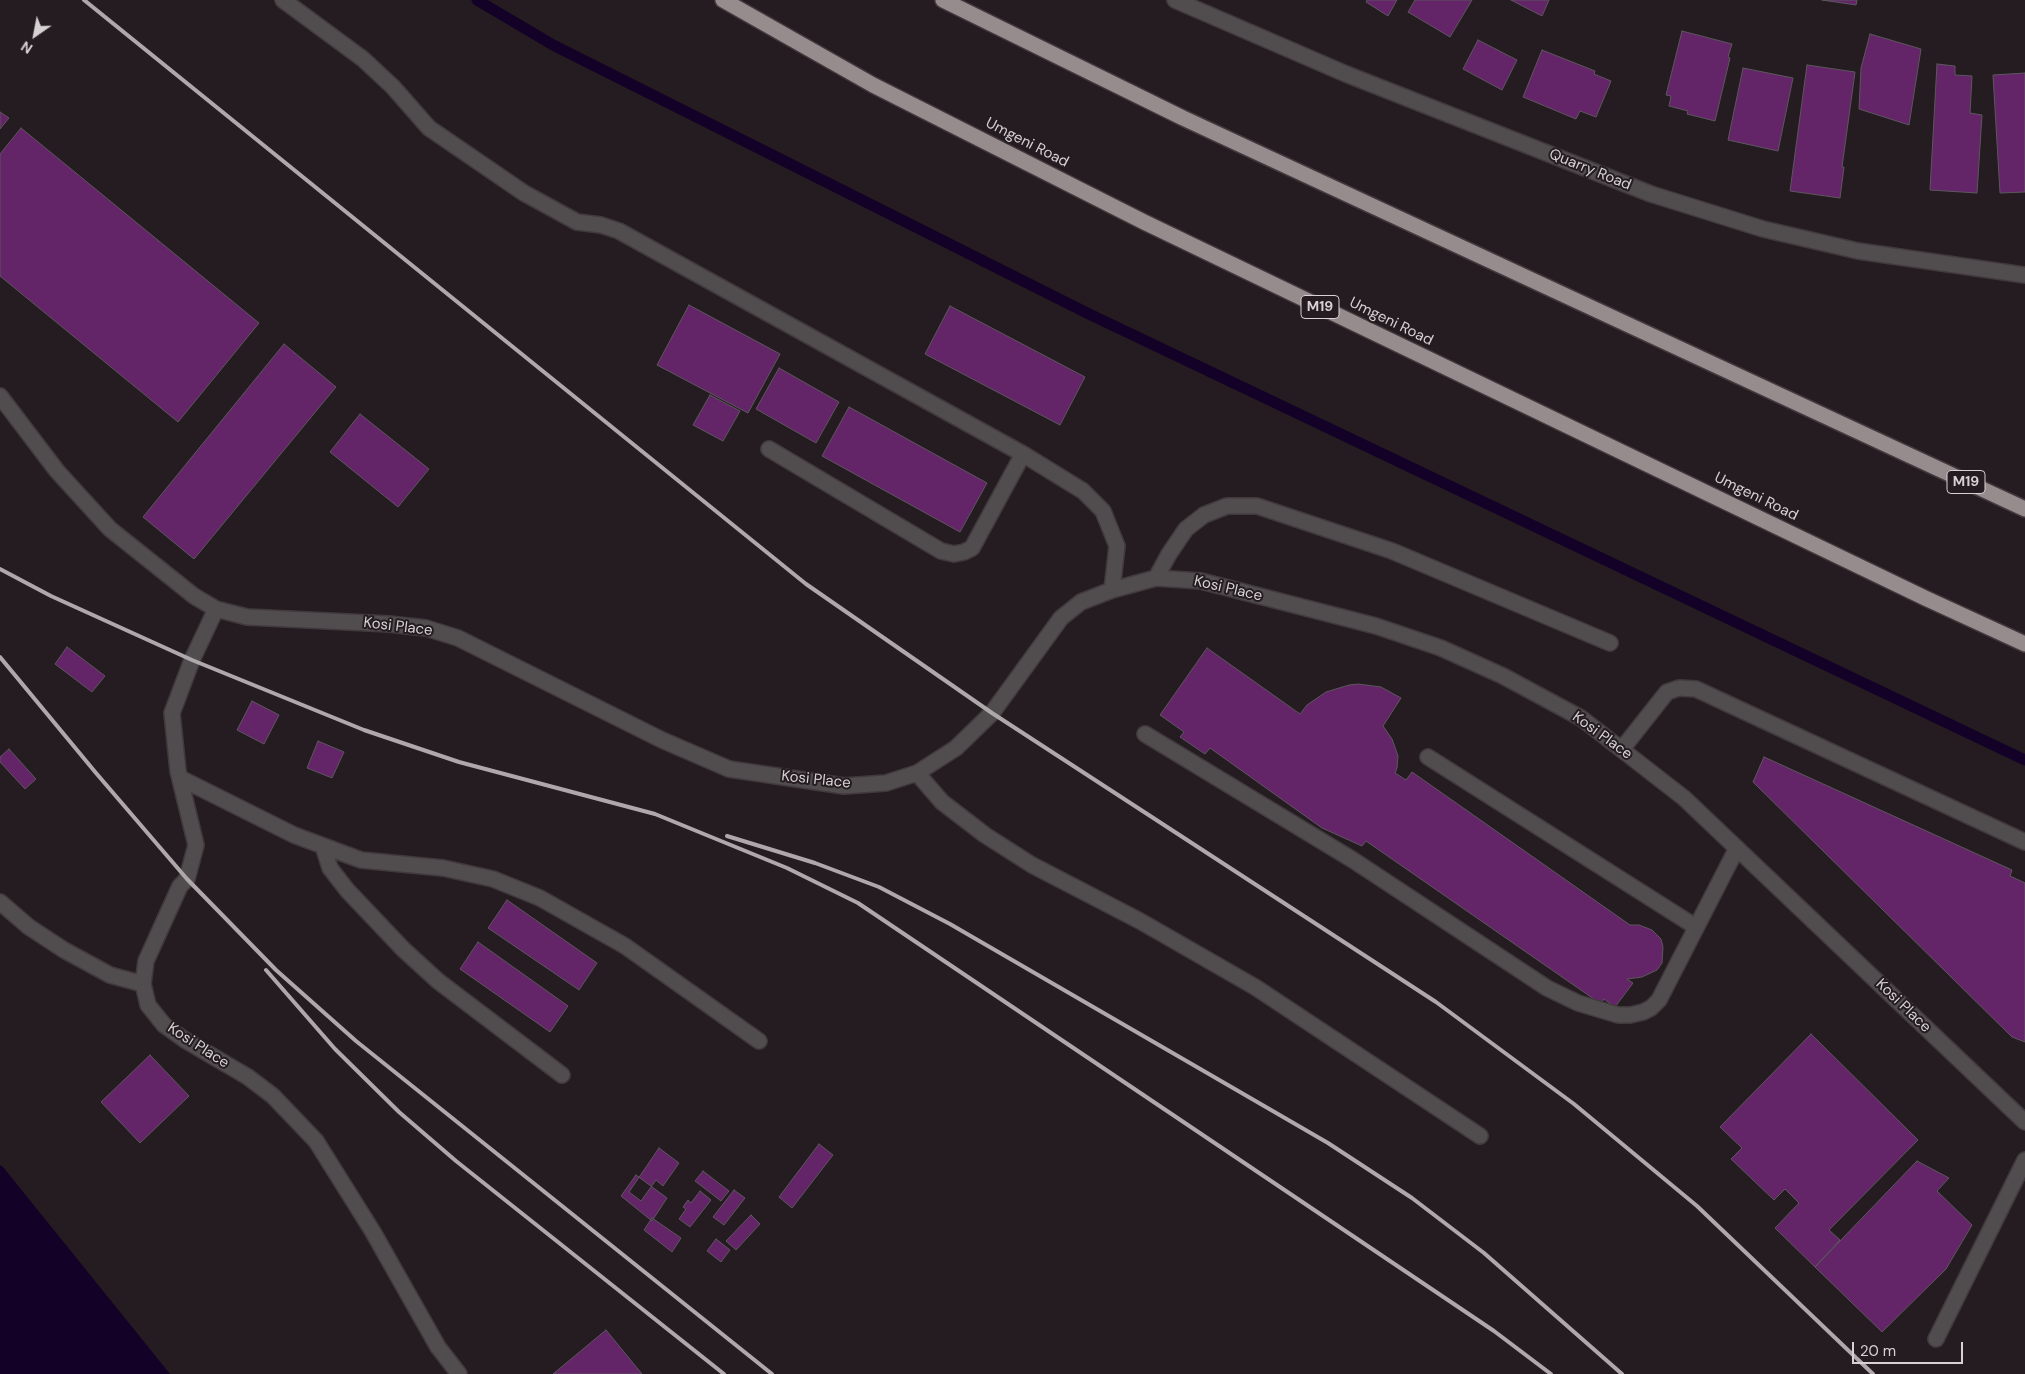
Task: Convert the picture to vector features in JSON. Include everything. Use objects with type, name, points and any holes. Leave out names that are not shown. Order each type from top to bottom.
[{"type":"highway","name":"Umgeni Road","points":[[723,0],[873,85],[1144,222],[1916,594],[2025,644]]},
{"type":"highway","name":"M19","points":[[943,0],[1192,122],[2025,509]]},
{"type":"street","points":[[283,0],[363,59],[393,87],[429,128],[524,193],[577,222],[601,225],[619,231],[1022,454],[1083,491],[1103,511],[1117,546],[1112,590]]},
{"type":"street","name":"Quarry Road","points":[[1176,0],[1346,74],[1650,194],[1763,229],[1858,251],[2025,275]]},
{"type":"street","name":"Kosi Place","points":[[0,396],[57,471],[110,529],[194,596],[216,609],[247,617],[389,624],[426,628],[458,638],[662,740],[729,768],[844,786],[886,783],[916,772],[956,748],[992,713],[1061,618],[1081,602],[1112,590],[1156,578],[1201,581],[1376,626],[1441,648],[1503,676],[1581,718],[1684,798],[2025,1122]]},
{"type":"street","points":[[769,449],[941,551],[954,554],[972,548],[1022,454]]},
{"type":"street","points":[[1156,578],[1186,529],[1204,515],[1227,506],[1256,506],[1392,551],[1610,643]]},
{"type":"street","name":"Kosi Place","points":[[216,609],[192,660],[172,713],[180,778],[196,845],[187,879],[180,886],[146,961],[143,984],[148,1005],[164,1025],[185,1040],[248,1077],[273,1096],[316,1140],[373,1232],[438,1347],[459,1374]]},
{"type":"street","points":[[1622,750],[1667,692],[1679,688],[1696,689],[2025,842]]},
{"type":"street","points":[[1145,734],[1353,860],[1547,988],[1578,1003],[1618,1015],[1630,1015],[1651,1008],[1659,1000],[1737,848]]},
{"type":"street","points":[[1428,757],[1696,927]]},
{"type":"street","points":[[916,772],[942,802],[985,835],[1024,860],[1140,921],[1255,987],[1480,1136]]},
{"type":"street","points":[[180,778],[294,835],[362,860],[443,868],[493,879],[540,898],[625,946],[759,1041]]},
{"type":"street","points":[[323,846],[330,868],[346,890],[403,949],[438,981],[562,1075]]},
{"type":"street","points":[[0,902],[29,927],[64,950],[110,975],[143,984]]},
{"type":"street","points":[[1936,1339],[2025,1160]]},
{"type":"shaded area","points":[[0,1165],[3,1167],[170,1374],[0,1374]]},
{"type":"building","points":[[1367,0],[1397,0],[1388,16],[1366,2]]},
{"type":"building","points":[[1415,0],[1472,0],[1450,37],[1408,12]]},
{"type":"building","points":[[1511,0],[1549,0],[1542,16]]},
{"type":"building","points":[[1822,0],[1857,0],[1856,5]]},
{"type":"building","points":[[1682,31],[1732,44],[1715,121],[1687,114],[1688,111],[1669,106],[1671,96],[1666,95]]},
{"type":"building","points":[[1870,34],[1921,49],[1909,125],[1859,109],[1861,68]]},
{"type":"building","points":[[1478,40],[1517,60],[1502,90],[1463,69]]},
{"type":"building","points":[[1542,50],[1595,71],[1594,74],[1611,81],[1596,117],[1580,111],[1576,119],[1523,97]]},
{"type":"building","points":[[1937,64],[1955,66],[1955,75],[1972,76],[1970,113],[1982,115],[1977,193],[1930,190]]},
{"type":"building","points":[[1807,65],[1855,72],[1842,167],[1844,167],[1840,198],[1790,191]]},
{"type":"building","points":[[1743,68],[1793,78],[1778,151],[1728,140]]},
{"type":"building","points":[[2025,73],[2025,192],[2000,193],[1993,75]]},
{"type":"building","points":[[0,112],[9,118],[0,129]]},
{"type":"building","points":[[21,128],[259,323],[178,422],[0,276],[0,154]]},
{"type":"building","points":[[689,305],[780,354],[748,413],[657,365]]},
{"type":"building","points":[[950,306],[1085,377],[1060,425],[925,354]]},
{"type":"building","points":[[284,344],[336,387],[194,559],[143,517]]},
{"type":"building","points":[[779,368],[839,402],[816,443],[756,409]]},
{"type":"building","points":[[710,395],[740,411],[723,441],[693,425]]},
{"type":"building","points":[[849,407],[987,483],[960,532],[822,456]]},
{"type":"building","points":[[360,414],[429,469],[398,507],[330,452]]},
{"type":"building","points":[[67,647],[105,676],[92,692],[55,664]]},
{"type":"building","points":[[1207,648],[1300,714],[1307,705],[1326,692],[1349,685],[1358,684],[1381,687],[1401,698],[1383,726],[1392,739],[1398,756],[1395,773],[1406,780],[1412,772],[1630,925],[1639,925],[1652,930],[1661,939],[1663,947],[1662,963],[1657,970],[1642,977],[1627,979],[1633,983],[1615,1007],[1604,999],[1601,1004],[1366,841],[1362,846],[1322,828],[1210,748],[1205,754],[1180,737],[1184,732],[1160,715]]},
{"type":"building","points":[[252,701],[279,715],[264,744],[237,730]]},
{"type":"building","points":[[318,741],[344,752],[332,778],[307,768]]},
{"type":"building","points":[[9,749],[36,779],[25,789],[0,762],[0,757]]},
{"type":"building","points":[[1764,757],[2012,870],[2010,876],[2025,883],[2025,1042],[2012,1037],[1753,782]]},
{"type":"building","points":[[507,900],[597,963],[579,990],[488,928]]},
{"type":"building","points":[[478,942],[568,1006],[550,1032],[460,969]]},
{"type":"building","points":[[1811,1034],[1918,1140],[1829,1230],[1840,1240],[1815,1267],[1775,1228],[1799,1203],[1785,1189],[1774,1200],[1731,1159],[1742,1148],[1720,1127]]},
{"type":"building","points":[[150,1055],[189,1096],[140,1143],[101,1102]]},
{"type":"building","points":[[819,1144],[833,1155],[792,1208],[779,1197]]},
{"type":"building","points":[[659,1148],[679,1163],[663,1186],[656,1180],[641,1201],[629,1192]]},
{"type":"building","points":[[1917,1161],[1949,1178],[1937,1191],[1972,1225],[1946,1269],[1882,1332],[1815,1267]]},
{"type":"building","points":[[703,1171],[729,1191],[721,1201],[695,1181]]},
{"type":"building","points":[[636,1175],[667,1198],[652,1221],[621,1196]]},
{"type":"building","points":[[734,1190],[745,1198],[724,1225],[713,1217]]},
{"type":"building","points":[[700,1191],[711,1200],[690,1227],[679,1219],[686,1209],[683,1207],[688,1200],[691,1203]]},
{"type":"building","points":[[751,1215],[760,1224],[736,1250],[726,1241]]},
{"type":"building","points":[[652,1218],[681,1238],[672,1252],[644,1230]]},
{"type":"building","points":[[716,1239],[730,1250],[721,1262],[707,1251]]},
{"type":"building","points":[[606,1330],[642,1374],[553,1374]]},
{"type":"waterway","points":[[477,0],[553,45],[1089,314],[2025,760]]},
{"type":"railway","points":[[84,0],[806,584],[992,713],[1436,1002],[1574,1104],[1697,1206],[1873,1374]]},
{"type":"railway","points":[[0,569],[51,596],[192,660],[364,730],[459,762],[655,814],[787,868],[858,903],[1494,1331],[1551,1374]]},
{"type":"railway","points":[[0,657],[187,879],[276,970],[356,1041],[772,1374]]},
{"type":"railway","points":[[727,836],[815,863],[879,887],[950,924],[1328,1143],[1412,1198],[1484,1253],[1622,1374]]},
{"type":"railway","points":[[266,970],[335,1049],[399,1112],[456,1161],[724,1374]]}]
